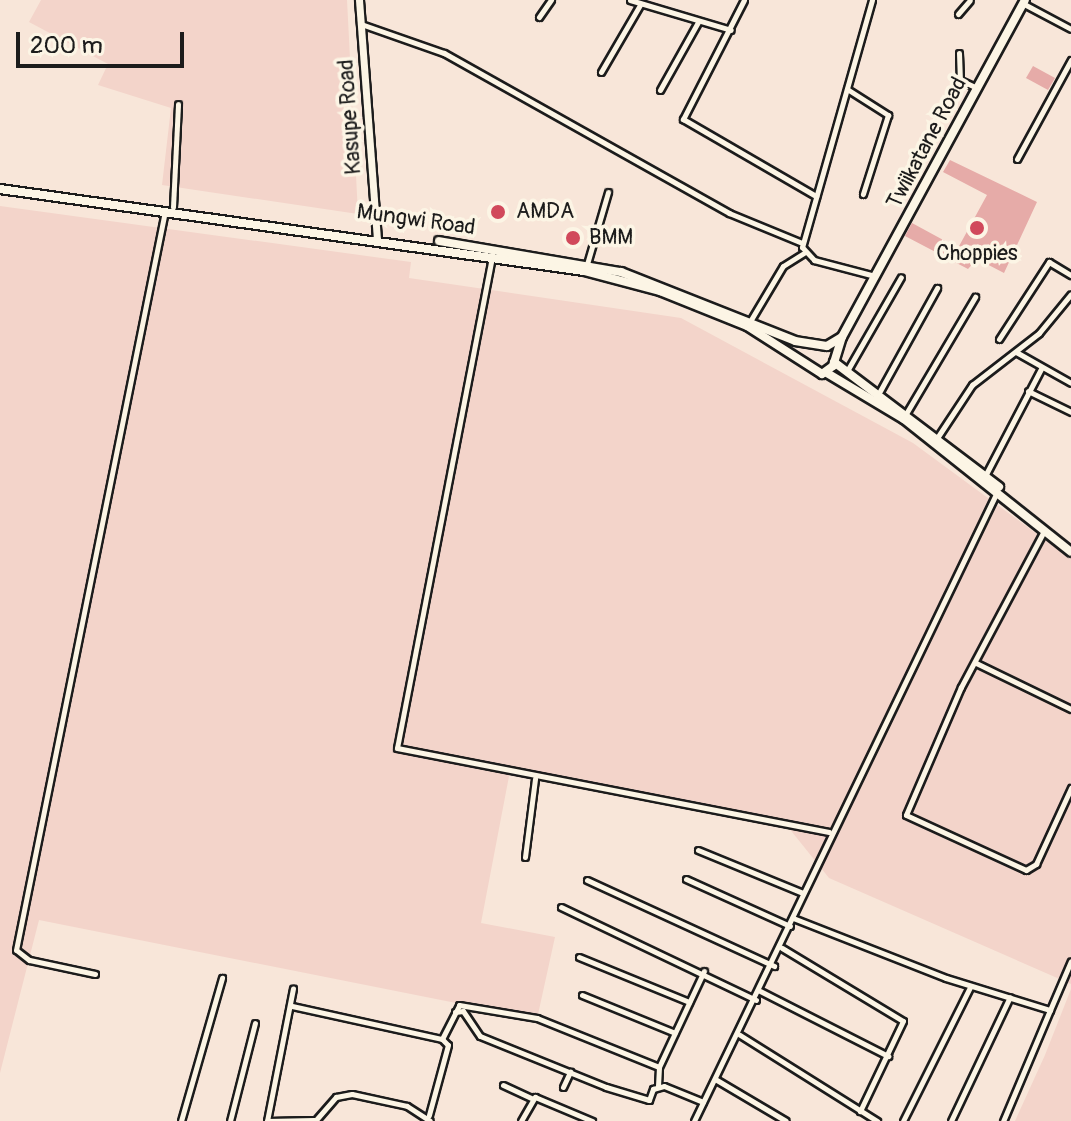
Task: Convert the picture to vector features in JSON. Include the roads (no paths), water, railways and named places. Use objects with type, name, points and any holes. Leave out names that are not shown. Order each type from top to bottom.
[{"type":"main road","name":"Twiikatane Road","points":[[834,359],[842,337],[1024,2]]},
{"type":"main road","name":"Mungwi Road","points":[[0,187],[587,264],[673,288],[749,323],[803,360]]},
{"type":"main road","name":"Mungwi Road","points":[[377,235],[621,280],[813,345]]},
{"type":"main road","points":[[842,337],[827,346],[813,345],[803,360],[812,373],[827,373],[874,397],[1071,545]]},
{"type":"main road","points":[[827,346],[834,359],[847,371],[907,412],[1071,552]]},
{"type":"main road","points":[[827,373],[834,359]]},
{"type":"street","name":"Kasupe Road","points":[[359,0],[377,235]]},
{"type":"street","points":[[539,17],[551,0]]},
{"type":"street","points":[[630,0],[731,30]]},
{"type":"street","points":[[744,0],[683,119],[816,196]]},
{"type":"street","points":[[804,253],[802,243],[872,0]]},
{"type":"street","points":[[958,14],[970,0]]},
{"type":"street","points":[[1024,2],[1071,29]]},
{"type":"street","points":[[601,72],[640,5]]},
{"type":"street","points":[[660,90],[698,22]]},
{"type":"street","points":[[361,24],[444,53],[729,213],[802,243]]},
{"type":"street","points":[[959,53],[960,80],[977,88]]},
{"type":"street","points":[[1017,159],[1071,60]]},
{"type":"street","points":[[847,89],[888,115],[863,194]]},
{"type":"street","points":[[95,974],[29,960],[16,950],[169,208],[178,104]]},
{"type":"street","points":[[587,264],[608,192]]},
{"type":"street","points":[[749,323],[783,266],[804,253],[876,276]]},
{"type":"street","points":[[493,256],[396,744],[535,779],[829,832]]},
{"type":"street","points":[[999,339],[1049,262],[1071,275]]},
{"type":"street","points":[[847,371],[901,277]]},
{"type":"street","points":[[880,391],[937,288]]},
{"type":"street","points":[[937,438],[974,383],[1016,352],[1071,294]]},
{"type":"street","points":[[907,412],[975,297]]},
{"type":"street","points":[[1016,352],[1041,369],[1071,383]]},
{"type":"street","points":[[985,476],[1041,369]]},
{"type":"street","points":[[1028,391],[1071,412]]},
{"type":"street","points":[[694,1121],[774,966],[829,832],[897,707],[998,490]]},
{"type":"street","points":[[1044,531],[976,663],[908,819],[1026,870],[1036,864],[1071,788]]},
{"type":"street","points":[[976,663],[1071,709]]},
{"type":"street","points":[[525,857],[535,779]]},
{"type":"street","points":[[698,850],[803,893]]},
{"type":"street","points":[[686,879],[790,926]]},
{"type":"street","points":[[587,880],[774,966]]},
{"type":"street","points":[[561,907],[704,971],[756,1000]]},
{"type":"street","points":[[793,918],[970,987],[1050,1010]]},
{"type":"street","points":[[782,948],[901,1019],[888,1056],[860,1111]]},
{"type":"street","points":[[579,957],[689,1002]]},
{"type":"street","points":[[1003,1121],[1071,961]]},
{"type":"street","points":[[455,1012],[463,1011],[480,1036],[649,1100],[658,1086],[659,1067],[704,971]]},
{"type":"street","points":[[181,1121],[222,978]]},
{"type":"street","points":[[903,1121],[970,987]]},
{"type":"street","points":[[292,1006],[442,1039],[448,1045],[430,1118],[344,1094],[315,1120],[267,1121],[293,989]]},
{"type":"street","points":[[760,991],[888,1056]]},
{"type":"street","points":[[582,995],[675,1033]]},
{"type":"street","points":[[951,1121],[1010,997]]},
{"type":"street","points":[[442,1039],[459,1005],[537,1018],[659,1067]]},
{"type":"street","points":[[230,1121],[255,1023]]},
{"type":"street","points":[[740,1035],[877,1121]]},
{"type":"street","points":[[563,1087],[570,1072]]},
{"type":"street","points":[[715,1079],[786,1121]]},
{"type":"street","points":[[503,1085],[592,1121]]},
{"type":"street","points":[[658,1086],[703,1102]]},
{"type":"street","points":[[521,1121],[531,1098]]},
{"type":"place","name":"AMDA","points":[[498,212]]},
{"type":"place","name":"Choppies","points":[[977,228]]},
{"type":"place","name":"BMM","points":[[573,238]]}]
